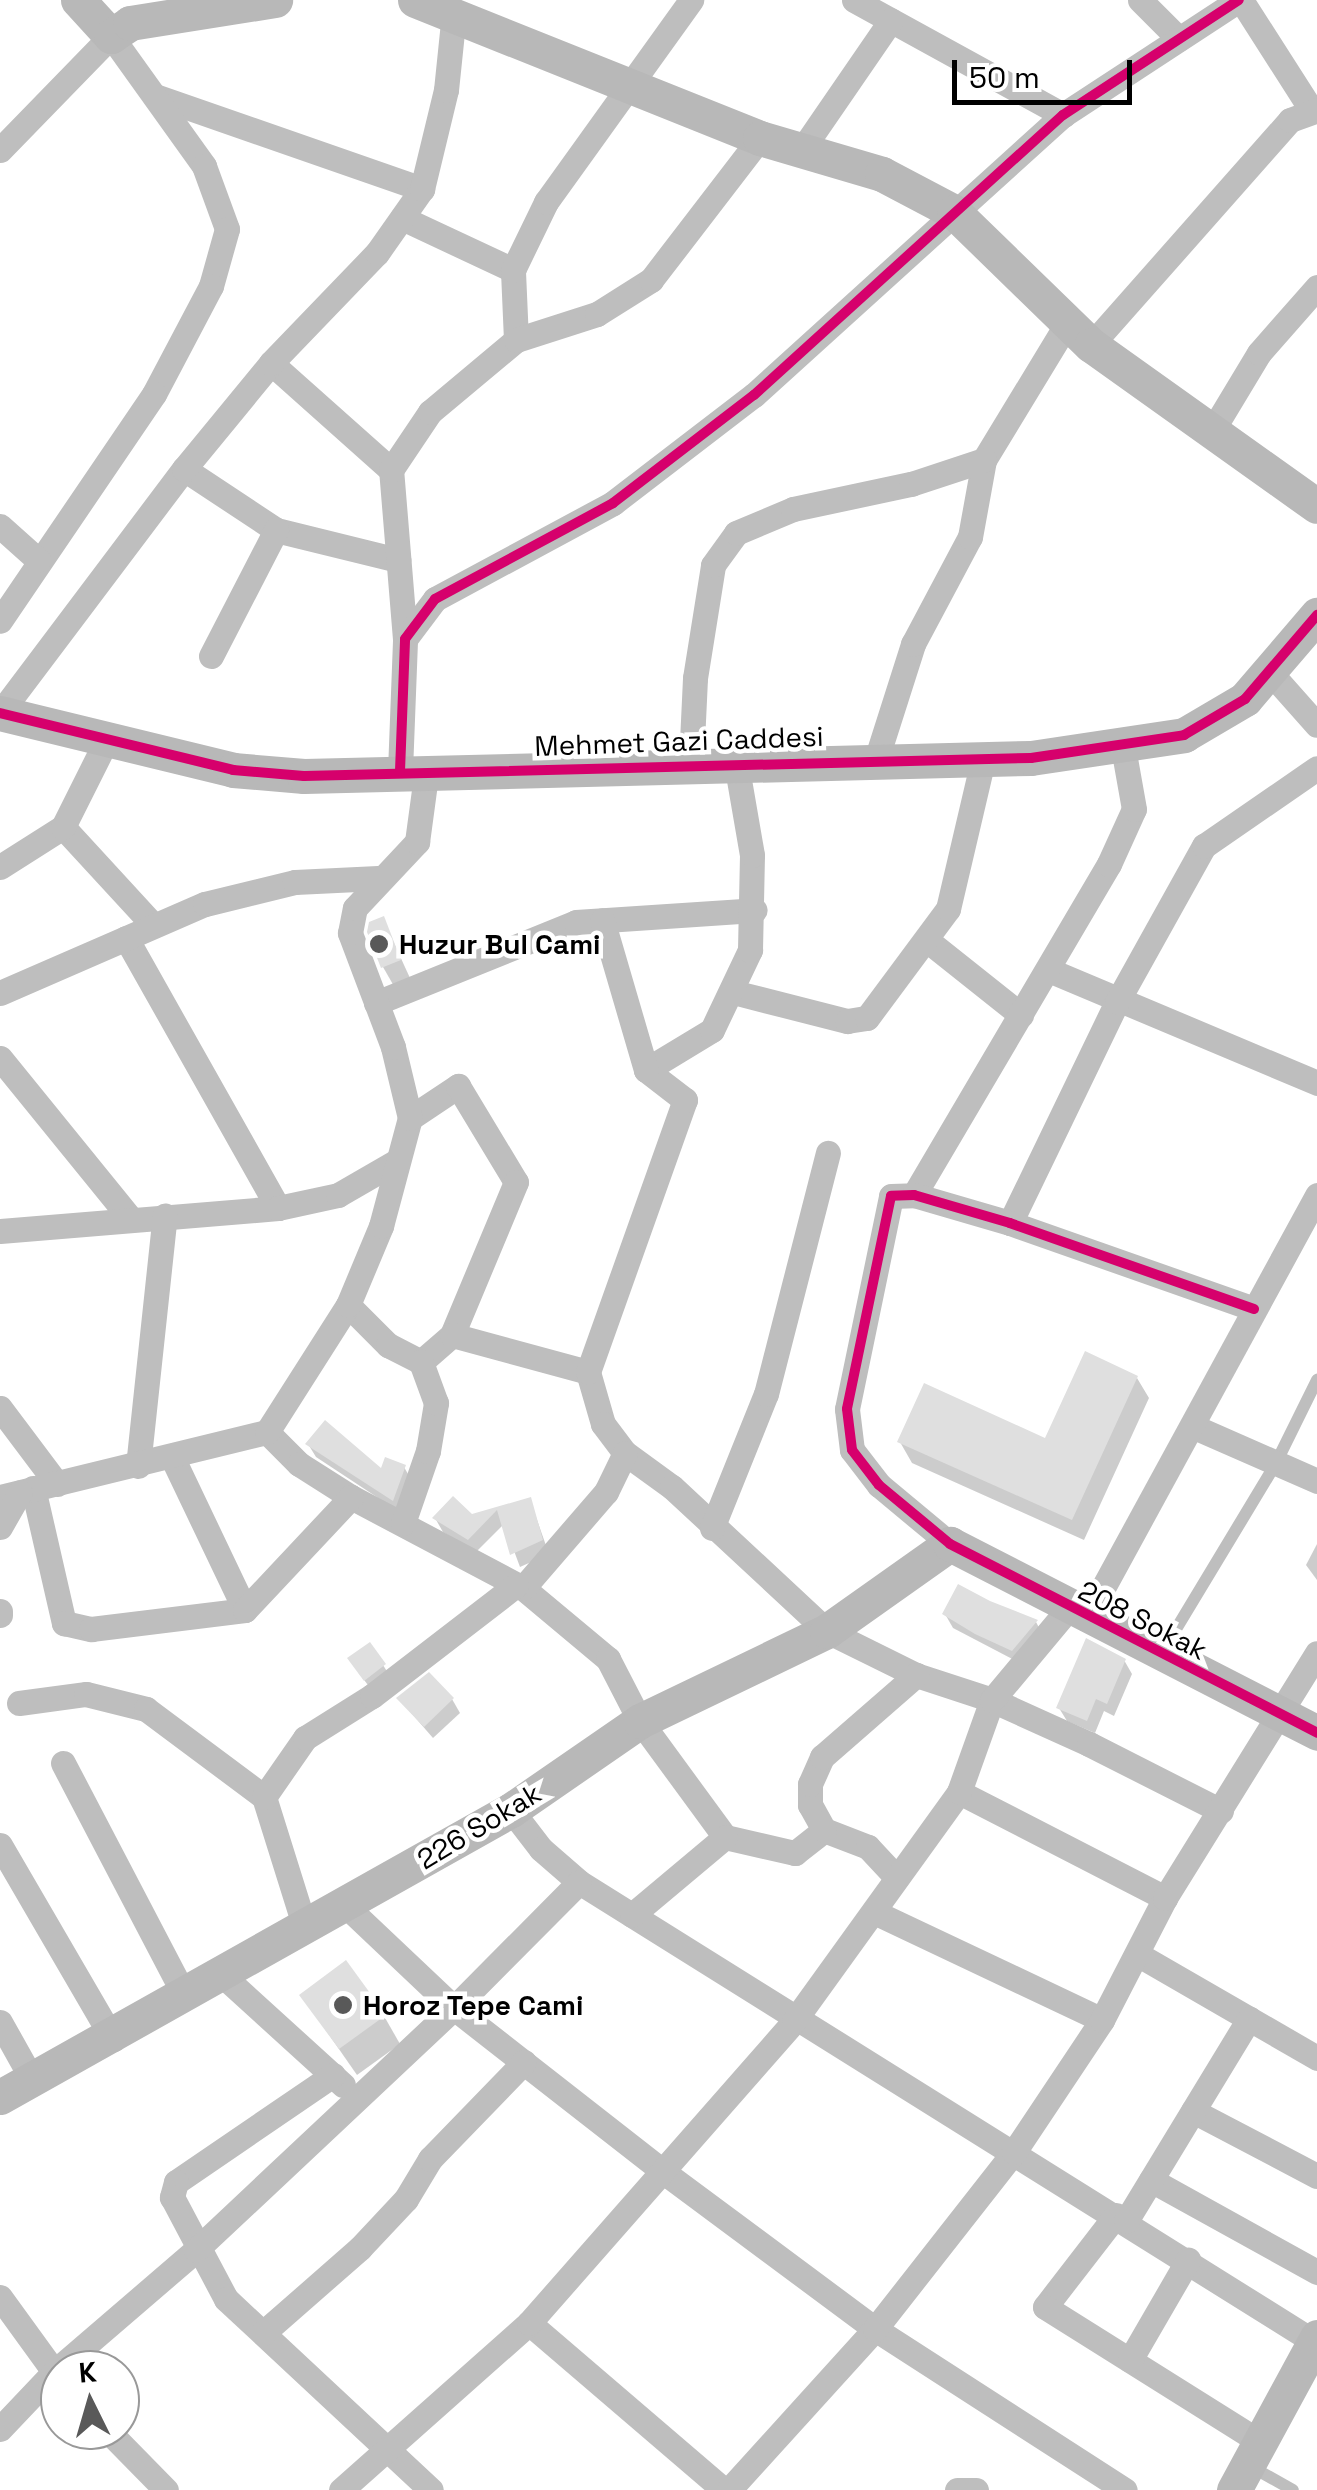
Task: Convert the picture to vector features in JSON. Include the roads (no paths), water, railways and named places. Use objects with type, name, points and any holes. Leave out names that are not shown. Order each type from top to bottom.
[{"type":"street","points":[[0,620],[154,394],[211,286],[226,229],[204,166],[111,36],[78,0]]},
{"type":"street","points":[[0,150],[111,36],[130,23],[276,0]]},
{"type":"street","points":[[516,340],[514,270],[546,202],[626,85],[691,0]]},
{"type":"street","points":[[854,0],[1063,116]]},
{"type":"street","points":[[1140,0],[1179,39]]},
{"type":"street","points":[[405,639],[435,599],[612,503],[754,395],[1063,116],[1240,0],[1315,110],[1290,120],[1079,333],[984,460],[970,537],[914,644],[877,758]]},
{"type":"street","points":[[433,4],[760,138],[882,174],[954,212],[1079,333],[1317,506]]},
{"type":"street","points":[[0,713],[184,469],[272,362],[402,218],[422,189],[446,90],[433,4]]},
{"type":"street","points":[[803,148],[891,20]]},
{"type":"street","points":[[155,96],[422,189]]},
{"type":"street","points":[[0,1527],[27,1490],[173,1459],[268,1432],[348,1305],[381,1226],[410,1118],[376,1002],[350,932],[355,908],[378,878],[418,842],[391,470],[430,412],[516,340],[597,314],[651,280],[760,138]]},
{"type":"street","points":[[402,218],[514,270]]},
{"type":"street","points":[[1212,431],[1259,353],[1317,287]]},
{"type":"street","points":[[272,362],[391,470]]},
{"type":"street","points":[[691,763],[708,592],[714,565],[736,533],[793,509],[911,484],[984,460]]},
{"type":"street","points":[[184,469],[276,530],[398,560]]},
{"type":"street","points":[[0,526],[38,560]]},
{"type":"street","points":[[212,656],[276,530]]},
{"type":"street","name":"Mehmet Gazi Caddesi","points":[[0,713],[233,770],[304,776],[984,756],[1123,747],[1184,734],[1246,699],[1317,616]]},
{"type":"street","points":[[1270,670],[1317,725]]},
{"type":"street","points":[[0,866],[63,827],[108,737]]},
{"type":"street","points":[[914,1195],[1052,971],[1134,809],[1123,747]]},
{"type":"street","points":[[733,992],[847,1021],[867,1018],[928,941],[948,909],[984,756]]},
{"type":"street","points":[[646,1070],[712,1030],[750,950],[755,910],[736,762]]},
{"type":"street","points":[[1010,1223],[1117,1002],[1204,846],[1317,768]]},
{"type":"street","points":[[63,827],[154,926]]},
{"type":"street","points":[[0,993],[205,904],[296,882],[378,878]]},
{"type":"street","points":[[376,1002],[576,922],[755,910]]},
{"type":"street","points":[[602,920],[646,1070],[685,1100],[588,1372],[604,1424],[625,1453],[672,1486],[712,1528],[827,1631],[916,1676],[992,1700],[1221,1811]]},
{"type":"street","points":[[126,938],[278,1208]]},
{"type":"street","points":[[928,941],[1022,1016]]},
{"type":"street","points":[[1052,971],[1117,1002],[1218,1036],[1317,1083]]},
{"type":"street","points":[[0,1058],[130,1217]]},
{"type":"street","points":[[410,1118],[458,1086],[516,1182],[452,1335],[421,1362]]},
{"type":"street","points":[[712,1528],[766,1394],[828,1153]]},
{"type":"street","points":[[0,1231],[165,1214],[278,1208],[338,1195],[397,1161]]},
{"type":"street","points":[[950,1544],[879,1486],[852,1450],[847,1409],[891,1196],[914,1195],[1010,1223],[1254,1309]]},
{"type":"street","points":[[340,2490],[529,2323],[794,2021],[959,1792],[992,1700],[1077,1613],[1192,1426],[1254,1309],[1309,1235],[1317,1195]]},
{"type":"street","points":[[138,1466],[165,1214]]},
{"type":"street","points":[[348,1305],[388,1345],[421,1362],[436,1403],[428,1451],[404,1523]]},
{"type":"street","points":[[452,1335],[588,1372]]},
{"type":"street","points":[[0,1408],[64,1623],[120,1629],[244,1610],[351,1497]]},
{"type":"street","points":[[1192,1426],[1317,1481]]},
{"type":"street","points":[[268,1432],[299,1464],[351,1497],[519,1586],[608,1659],[640,1721],[725,1836],[795,1852],[824,1830]]},
{"type":"street","points":[[264,1797],[305,1738],[372,1696],[519,1586],[606,1492],[625,1453]]},
{"type":"street","points":[[173,1459],[244,1610]]},
{"type":"street","name":"208 Sokak","points":[[950,1544],[1317,1734]]},
{"type":"street","name":"226 Sokak","points":[[0,2097],[113,2038],[183,1993],[511,1810],[640,1721],[827,1631],[950,1544]]},
{"type":"street","points":[[529,2323],[726,2490],[875,2329],[1014,2152],[1102,2020],[1165,1898],[1317,1653]]},
{"type":"street","points":[[897,1878],[868,1847],[824,1830],[810,1805],[810,1784],[822,1757],[916,1676]]},
{"type":"street","points":[[19,1702],[86,1694],[146,1709],[264,1797],[305,1928]]},
{"type":"street","points":[[63,1763],[183,1993]]},
{"type":"street","points":[[959,1792],[1165,1898]]},
{"type":"street","points":[[511,1810],[540,1850],[579,1882],[794,2021],[1014,2152],[1121,2218],[1315,2339],[1247,2465],[1130,2360],[1046,2307],[1121,2218],[1151,2180],[1250,2018]]},
{"type":"street","points":[[632,1915],[725,1836]]},
{"type":"street","points":[[0,1846],[113,2038]]},
{"type":"street","points":[[85,2350],[196,2250],[355,2095],[454,2008],[579,1882]]},
{"type":"street","points":[[345,1905],[454,2008],[665,2172],[875,2329],[1126,2490]]},
{"type":"street","points":[[874,1912],[1102,2020]]},
{"type":"street","points":[[1138,1954],[1317,2058]]},
{"type":"street","points":[[221,1974],[355,2095]]},
{"type":"street","points":[[0,2022],[33,2080]]},
{"type":"street","points":[[263,2333],[360,2248],[406,2199],[430,2159],[524,2062]]},
{"type":"street","points":[[333,2075],[176,2182],[172,2197],[196,2250],[226,2298],[431,2490]]},
{"type":"street","points":[[1193,2112],[1317,2176]]},
{"type":"street","points":[[1151,2180],[1317,2272]]},
{"type":"street","points":[[1130,2360],[1188,2260]]},
{"type":"street","points":[[0,2297],[40,2353]]},
{"type":"street","points":[[0,2429],[40,2391]]},
{"type":"street","points":[[127,2450],[166,2490]]},
{"type":"street","points":[[957,2490],[976,2490]]},
{"type":"lane","points":[[1160,1655],[1276,1463],[1317,1380]]},
{"type":"lane","points":[[1247,2465],[1293,2490]]},
{"type":"place","name":"Huzur Bul Cami","points":[[379,944]]},
{"type":"place","name":"Horoz Tepe Cami","points":[[343,2005]]}]
